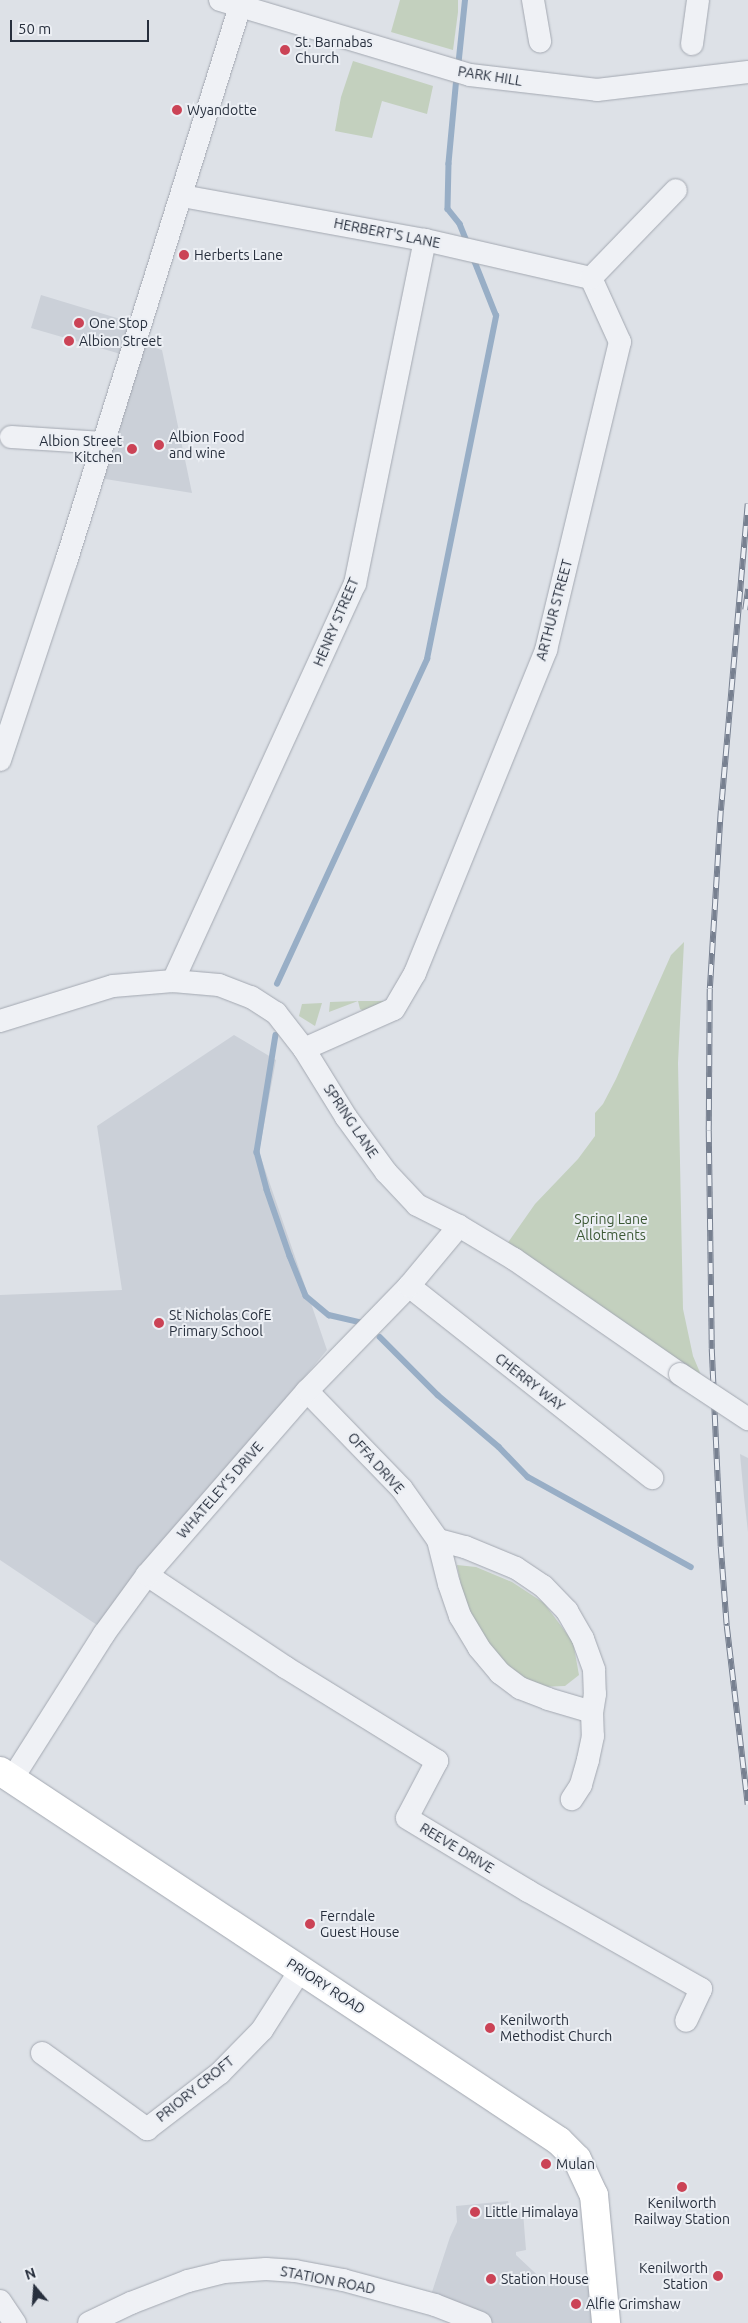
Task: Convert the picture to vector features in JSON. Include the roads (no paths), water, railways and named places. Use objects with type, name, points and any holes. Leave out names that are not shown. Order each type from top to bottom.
[{"type":"main road","name":"PRIORY ROAD","points":[[6,1775],[559,2141],[577,2159],[590,2184],[595,2203],[606,2323]]},
{"type":"street","points":[[534,0],[540,41]]},
{"type":"street","points":[[692,44],[698,0]]},
{"type":"street","points":[[0,760],[182,196],[234,2]]},
{"type":"street","name":"PARK HILL","points":[[234,2],[470,75],[598,90],[748,72]]},
{"type":"street","points":[[591,278],[676,190]]},
{"type":"street","name":"HERBERT'S LANE","points":[[182,196],[425,240],[591,278]]},
{"type":"street","name":"HENRY STREET","points":[[174,981],[355,584],[425,240]]},
{"type":"street","name":"ARTHUR STREET","points":[[304,1049],[394,1009],[415,973],[546,650],[620,342],[591,278]]},
{"type":"street","points":[[11,437],[103,443]]},
{"type":"street","name":"SPRING LANE","points":[[0,1021],[113,986],[174,981],[219,985],[251,997],[276,1013],[304,1049],[346,1117],[386,1172],[417,1204],[514,1259],[748,1419]]},
{"type":"street","name":"WHATELEY'S DRIVE","points":[[6,1775],[147,1575],[307,1391],[409,1286],[458,1226]]},
{"type":"street","name":"CHERRY WAY","points":[[409,1286],[652,1478]]},
{"type":"street","name":"OFFA DRIVE","points":[[307,1391],[402,1489],[438,1540],[449,1584],[460,1616],[479,1648],[500,1673],[520,1688],[548,1699],[592,1712]]},
{"type":"street","points":[[438,1540],[466,1546],[516,1568],[543,1586],[567,1610],[583,1639],[594,1670],[593,1736],[581,1785],[572,1799]]},
{"type":"street","name":"REEVE DRIVE","points":[[147,1575],[285,1667],[437,1761],[407,1818],[528,1891],[701,1989],[686,2021]]},
{"type":"street","name":"PRIORY CROFT","points":[[42,2053],[147,2128],[220,2073],[255,2037],[301,1969]]},
{"type":"street","name":"STATION ROAD","points":[[89,2323],[131,2302],[188,2281],[224,2272],[266,2269],[295,2271],[343,2280],[434,2305],[481,2323]]},
{"type":"waterway","points":[[458,68],[465,0]]},
{"type":"waterway","points":[[457,77],[449,164],[448,209],[460,224],[468,244]]},
{"type":"waterway","points":[[277,984],[427,659],[496,316],[473,258]]},
{"type":"waterway","points":[[276,1035],[257,1152],[267,1190],[306,1296],[329,1315],[360,1322]]},
{"type":"waterway","points":[[380,1337],[438,1395],[499,1447],[528,1477],[691,1567]]},
{"type":"railway","points":[[748,504],[721,811],[710,989],[709,1131],[712,1349],[721,1547],[727,1626],[748,1805]]},
{"type":"railway","points":[[745,610],[748,589]]},
{"type":"place","name":"St. Barnabas Church","points":[[285,50]]},
{"type":"place","name":"Wyandotte","points":[[177,110]]},
{"type":"place","name":"Herberts Lane","points":[[184,255]]},
{"type":"place","name":"One Stop","points":[[79,323]]},
{"type":"place","name":"Albion Street","points":[[69,341]]},
{"type":"place","name":"Albion Food and wine","points":[[159,445]]},
{"type":"place","name":"Albion Street Kitchen","points":[[132,449]]},
{"type":"place","name":"St Nicholas CofE Primary School","points":[[159,1323]]},
{"type":"place","name":"Ferndale Guest House","points":[[310,1924]]},
{"type":"place","name":"Kenilworth Methodist Church","points":[[490,2028]]},
{"type":"place","name":"Mulan","points":[[546,2164]]},
{"type":"place","name":"Kenilworth Railway Station","points":[[682,2187]]},
{"type":"place","name":"Little Himalaya","points":[[475,2212]]},
{"type":"place","name":"Kenilworth Station","points":[[718,2276]]},
{"type":"place","name":"Station House","points":[[491,2279]]},
{"type":"place","name":"Alfie Grimshaw","points":[[576,2304]]},
{"type":"park label","name":"Spring Lane Allotments","points":[[611,1228]]}]
